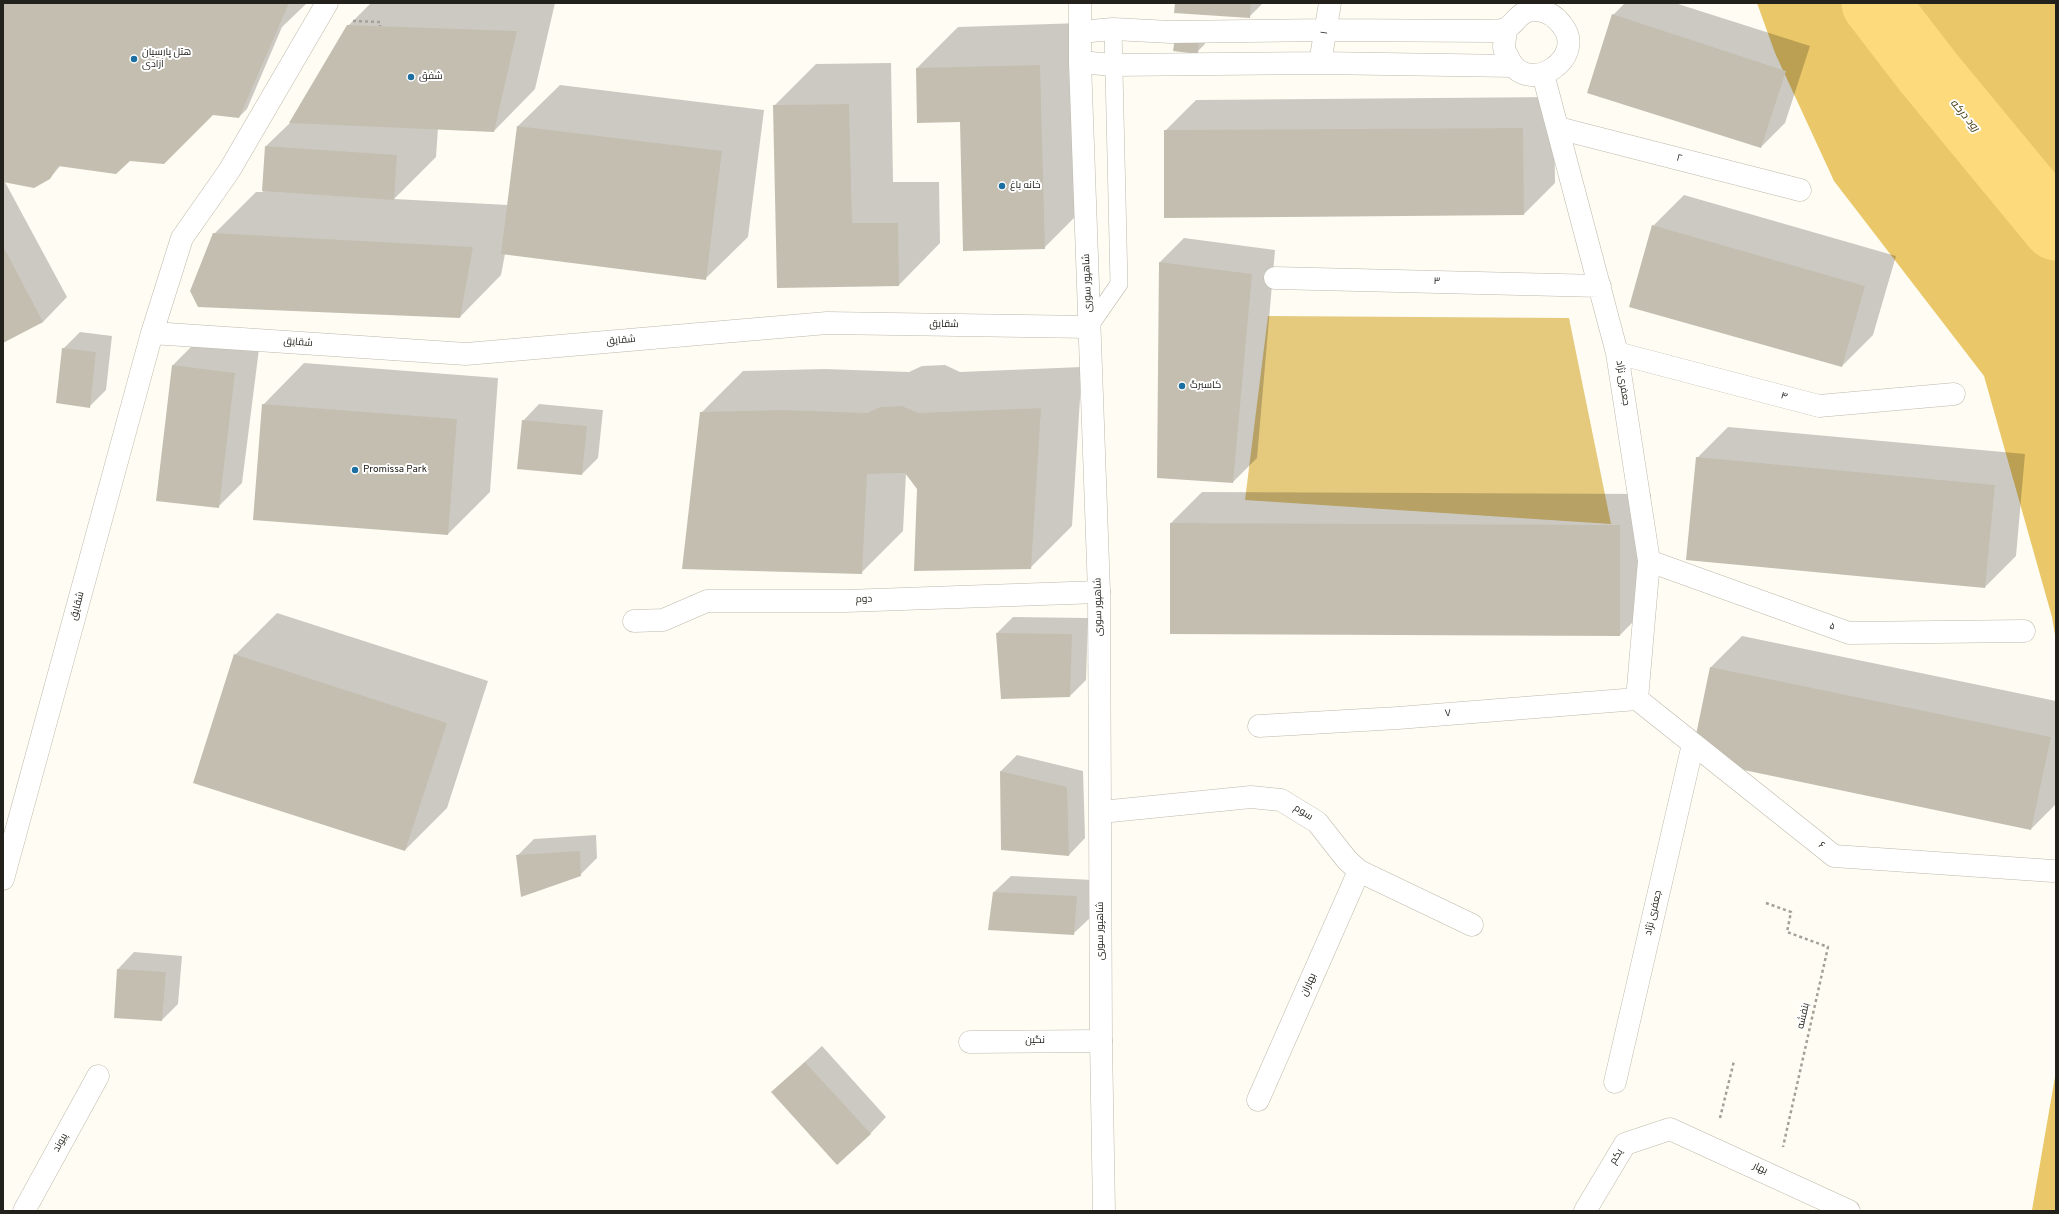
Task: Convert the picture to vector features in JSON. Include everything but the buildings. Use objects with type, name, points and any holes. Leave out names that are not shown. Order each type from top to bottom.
[{"type":"street","name":"شقایق","points":[[3,879],[152,333],[182,238],[229,170],[326,3]]},
{"type":"street","name":"شاهپور سوری","points":[[1080,3],[1080,62],[1099,592],[1101,1041],[1104,1211]]},
{"type":"street","name":"۱","points":[[1320,63],[1330,3]]},
{"type":"street","points":[[1080,62],[1113,66],[1320,63],[1513,66],[1527,74],[1543,74],[1560,65],[1568,49],[1566,30],[1555,16],[1537,10],[1519,15],[1506,29],[1504,48],[1513,66]]},
{"type":"street","points":[[1080,32],[1113,29],[1172,32],[1326,30],[1492,31],[1506,29]]},
{"type":"street","name":"جعفری نژاد","points":[[1543,74],[1617,353],[1650,561],[1637,699]]},
{"type":"street","name":"۲","points":[[1558,128],[1800,190]]},
{"type":"street","name":"۳","points":[[1275,278],[1600,286]]},
{"type":"street","name":"شقایق","points":[[152,333],[466,354],[827,323],[1089,327]]},
{"type":"street","name":"۴","points":[[1617,353],[1819,406],[1954,394]]},
{"type":"street","name":"۵","points":[[1650,561],[1849,633],[2024,631]]},
{"type":"street","name":"دوم","points":[[634,622],[663,620],[706,601],[846,601],[1099,592]]},
{"type":"street","name":"۷","points":[[1259,726],[1398,718],[1637,699]]},
{"type":"street","name":"۶","points":[[1637,699],[1834,856],[2053,871]]},
{"type":"street","name":"جعفری نژاد","points":[[1615,1082],[1693,744]]},
{"type":"street","name":"سوم","points":[[1100,812],[1251,797],[1281,800],[1317,822],[1347,860],[1360,871],[1472,925]]},
{"type":"street","name":"بهاران","points":[[1258,1100],[1360,871]]},
{"type":"street","name":"نگین","points":[[970,1042],[1101,1041]]},
{"type":"street","name":"پیوند","points":[[24,1211],[98,1076]]},
{"type":"street","name":"بهار","points":[[1670,1129],[1849,1211]]},
{"type":"street","name":"یکم","points":[[1585,1211],[1625,1144],[1670,1129]]},
{"type":"lane","points":[[1089,327],[1119,284],[1113,29]]},
{"type":"path","name":"بنفشه","points":[[1766,903],[1791,912],[1787,932],[1828,947],[1776,1177]]},
{"type":"path","points":[[1713,1148],[1734,1061]]},
{"type":"shaded area","points":[[1757,3],[2056,3],[2056,641],[2052,617],[1984,376],[1834,181],[1775,53]]},
{"type":"shaded area","points":[[1268,316],[1569,318],[1611,524],[1245,500]]},
{"type":"shaded area","points":[[2056,1071],[2056,1211],[2032,1211],[2032,1210]]},
{"type":"waterway","name":"رود درکه","points":[[1875,3],[1928,72],[2056,227]]},
{"type":"place","name":"هتل پارسیان آزادی","points":[[134,59]]},
{"type":"place","name":"شفق","points":[[411,77]]},
{"type":"place","name":"خانه باغ","points":[[1002,186]]},
{"type":"place","name":"کاسبرگ","points":[[1182,386]]},
{"type":"place","name":"Promissa Park","points":[[355,470]]}]
